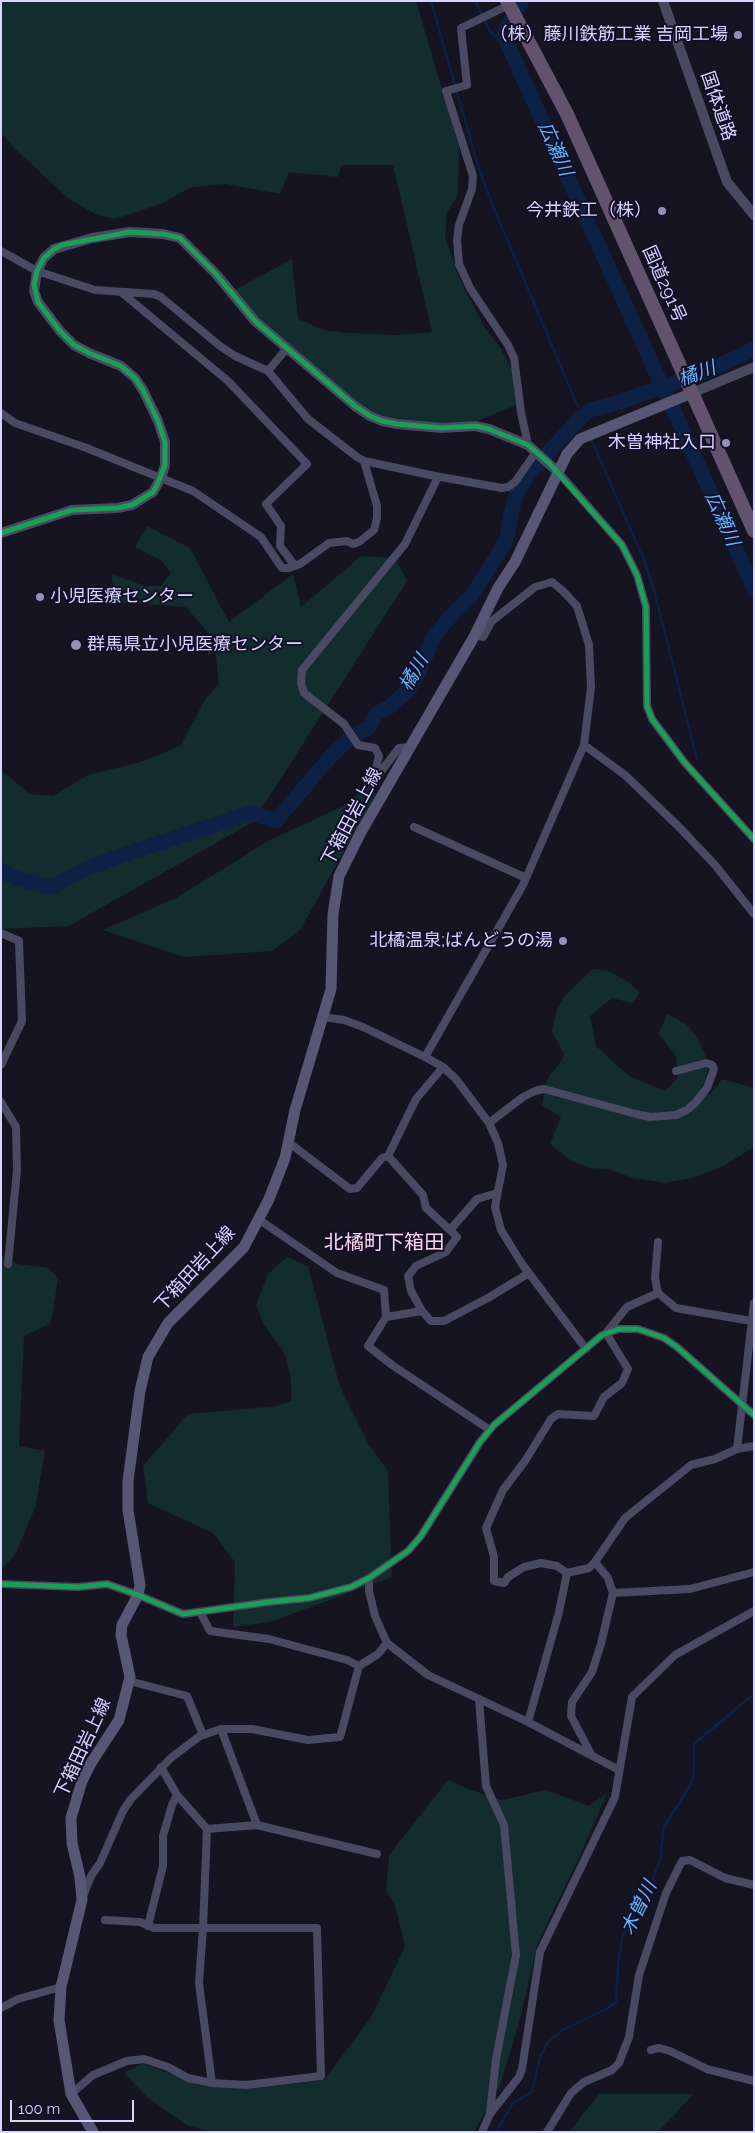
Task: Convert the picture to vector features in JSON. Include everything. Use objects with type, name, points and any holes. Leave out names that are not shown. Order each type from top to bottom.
[{"type":"highway","name":"国道291号","points":[[511,9],[567,114],[754,531]]},
{"type":"main road","name":"下箱田岩上線","points":[[93,2132],[71,2094],[59,2020],[61,1986],[82,1900],[80,1877],[72,1843],[72,1811],[91,1764],[119,1720],[129,1681],[129,1668],[121,1634],[122,1625],[138,1595],[140,1585],[128,1510],[128,1481],[140,1391],[148,1357],[168,1323],[244,1247],[269,1199],[285,1158],[295,1110],[331,989],[333,914],[339,876],[361,832],[475,635],[498,588],[515,562],[567,454],[580,439],[660,406],[677,398],[690,388]]},
{"type":"street","name":"国体道路","points":[[663,1],[727,182],[754,215]]},
{"type":"street","points":[[1,251],[36,271],[95,290],[154,294],[161,297],[220,346],[235,356],[268,371],[308,419],[364,461],[438,477],[502,488],[508,487],[515,482],[534,450],[521,412],[514,358],[508,345],[470,288],[459,264],[457,240],[459,225],[472,189],[473,176],[446,91],[467,85],[461,28],[488,15],[511,9]]},
{"type":"street","points":[[1,533],[72,510],[117,508],[132,505],[153,492],[161,478],[165,465],[165,442],[158,421],[143,390],[135,378],[121,366],[74,345],[60,331],[35,297],[34,285],[36,271],[44,258],[54,249],[77,242],[130,232],[163,234],[180,238],[216,274],[255,322],[356,406],[382,421],[442,428],[475,426],[489,429],[534,450],[558,472],[622,545],[637,575],[646,606],[647,706],[652,720],[685,763],[754,839]]},
{"type":"street","points":[[121,292],[228,381],[307,464],[266,504],[281,526],[280,546],[296,566]]},
{"type":"street","points":[[268,371],[287,348]]},
{"type":"street","points":[[690,388],[754,367]]},
{"type":"street","points":[[1,413],[15,423],[84,447],[193,491],[249,527],[261,537],[282,568],[296,566],[330,543],[346,541],[353,544],[359,542],[374,530],[377,506],[364,461]]},
{"type":"street","points":[[410,747],[399,748],[376,778],[374,776],[379,756],[375,748],[358,745],[344,724],[304,693],[301,683],[302,670],[405,544],[438,477]]},
{"type":"street","points":[[425,1057],[526,878],[584,745],[591,687],[589,645],[577,606],[552,582],[535,587],[492,621],[484,637],[475,635]]},
{"type":"street","points":[[584,745],[624,775],[680,828],[716,865],[754,914]]},
{"type":"street","points":[[414,827],[526,878]]},
{"type":"street","points":[[1,934],[19,941],[22,1021],[1,1065]]},
{"type":"street","points":[[323,1017],[344,1020],[363,1027],[443,1066],[456,1078],[489,1123],[498,1143],[503,1166],[495,1207],[501,1230],[529,1273],[586,1349]]},
{"type":"street","points":[[489,1123],[523,1097],[535,1091],[544,1090],[650,1117],[676,1115],[695,1103],[706,1088],[714,1069],[712,1065],[706,1063],[676,1071]]},
{"type":"street","points":[[288,1142],[350,1188],[357,1188],[382,1158],[388,1156],[416,1099],[443,1066]]},
{"type":"street","points":[[2,1105],[16,1128],[17,1170],[8,1264]]},
{"type":"street","points":[[388,1156],[423,1195],[426,1208],[457,1237],[446,1252],[416,1266],[408,1276],[410,1291],[422,1311],[431,1321],[444,1321],[488,1298],[529,1273]]},
{"type":"street","points":[[450,1230],[477,1199],[497,1193]]},
{"type":"street","points":[[261,1221],[337,1273],[384,1290],[386,1317],[368,1346],[392,1365],[490,1430]]},
{"type":"street","points":[[658,1242],[655,1278],[658,1293],[676,1308],[751,1321]]},
{"type":"street","points":[[1,1584],[78,1587],[107,1584],[183,1614],[331,1594],[369,1578],[408,1551],[421,1536],[476,1448],[490,1430],[606,1333],[627,1307],[658,1293]]},
{"type":"street","points":[[737,1449],[754,1303]]},
{"type":"street","points":[[386,1317],[422,1311]]},
{"type":"street","points":[[606,1333],[619,1329],[638,1329],[664,1338],[677,1347],[754,1415]]},
{"type":"street","points":[[606,1333],[628,1369],[622,1384],[604,1397],[594,1416],[558,1414],[551,1419],[525,1461],[503,1490],[486,1528],[494,1556],[494,1581],[504,1583],[508,1577],[524,1567],[541,1562],[557,1566],[567,1573],[590,1568],[625,1518],[691,1465],[715,1459],[737,1449],[754,1446]]},
{"type":"street","points":[[591,1754],[571,1716],[572,1702],[592,1672],[601,1644],[613,1593],[608,1578],[595,1562]]},
{"type":"street","points":[[613,1593],[690,1589],[754,1572]]},
{"type":"street","points":[[528,1722],[567,1573]]},
{"type":"street","points":[[369,1578],[369,1591],[376,1616],[387,1643],[428,1675],[528,1722],[619,1770]]},
{"type":"street","points":[[482,2132],[490,2114],[522,2069],[540,1952],[615,1797],[632,1697],[674,1655],[754,1611]]},
{"type":"street","points":[[200,1612],[210,1631],[269,1639],[347,1660],[360,1666]]},
{"type":"street","points":[[82,1900],[123,1811],[131,1799],[160,1767],[203,1735],[221,1729],[252,1729],[308,1740],[340,1737],[360,1666],[378,1654],[387,1643]]},
{"type":"street","points":[[129,1681],[187,1696],[203,1735]]},
{"type":"street","points":[[480,1700],[486,1786],[504,1825],[516,1955],[496,2059],[490,2114]]},
{"type":"street","points":[[221,1729],[257,1824]]},
{"type":"street","points":[[160,1767],[177,1795],[207,1828],[199,1982],[212,2083]]},
{"type":"street","points":[[148,1926],[163,1866],[163,1836],[172,1805],[177,1795]]},
{"type":"street","points":[[207,1828],[257,1824],[377,1854]]},
{"type":"street","points":[[547,2132],[571,2094],[584,2082],[612,2070],[619,2063],[629,2037],[639,1975],[666,1893],[682,1861],[690,1860],[725,1878],[754,1885]]},
{"type":"street","points":[[71,2094],[93,2075],[127,2061],[144,2059],[168,2067],[188,2078],[212,2083],[246,2085],[321,2076],[317,1928],[154,1928],[140,1922],[105,1920]]},
{"type":"street","points":[[1,2008],[18,1999],[61,1986]]},
{"type":"street","points":[[651,2050],[659,2048],[670,2051],[707,2068],[754,2082]]},
{"type":"green space","points":[[1,1],[416,1],[459,147],[458,195],[447,213],[445,237],[460,280],[485,328],[501,349],[512,370],[516,405],[477,421],[440,424],[383,417],[357,402],[289,346],[231,292],[292,259],[298,319],[324,330],[347,333],[396,335],[432,332],[393,165],[341,165],[338,177],[289,172],[280,194],[226,184],[191,187],[163,203],[115,219],[97,215],[69,199],[14,148],[1,133]]},
{"type":"green space","points":[[147,526],[190,548],[229,622],[293,574],[301,607],[361,556],[395,558],[407,581],[253,822],[69,926],[1,929],[1,770],[30,794],[53,796],[88,775],[141,762],[180,746],[205,700],[219,683],[214,640],[186,607],[116,602],[111,574],[145,586],[161,586],[171,573],[162,561],[135,547]]},
{"type":"green space","points":[[366,784],[376,794],[300,930],[272,951],[184,957],[103,930],[176,898],[268,841],[350,803]]},
{"type":"green space","points":[[593,969],[609,971],[628,982],[640,992],[632,1003],[612,998],[590,1016],[596,1046],[629,1076],[665,1091],[678,1078],[676,1056],[658,1033],[668,1014],[686,1024],[697,1037],[705,1054],[708,1068],[700,1091],[710,1095],[722,1079],[754,1088],[754,1147],[723,1166],[696,1177],[665,1183],[633,1178],[608,1169],[588,1168],[570,1160],[550,1144],[561,1117],[542,1105],[546,1081],[562,1060],[564,1053],[552,1033],[556,1012],[563,998]]},
{"type":"green space","points":[[1,1255],[17,1264],[49,1268],[58,1279],[51,1323],[24,1336],[19,1446],[45,1451],[35,1508],[15,1555],[1,1570]]},
{"type":"green space","points":[[287,1257],[308,1266],[340,1387],[368,1443],[388,1471],[392,1577],[270,1622],[233,1627],[235,1562],[213,1533],[148,1503],[143,1466],[188,1414],[277,1406],[291,1401],[291,1378],[284,1352],[264,1325],[256,1305],[268,1274]]},
{"type":"green space","points":[[448,1780],[502,1800],[546,1790],[589,1806],[607,1793],[584,1847],[538,1943],[520,2019],[500,2086],[474,2132],[211,2132],[187,2125],[148,2098],[124,2073],[143,2063],[202,2086],[245,2089],[324,2080],[372,2016],[405,1946],[395,1905],[386,1890],[389,1855]]},
{"type":"green space","points":[[599,2094],[694,2094],[658,2132],[569,2132]]},
{"type":"waterway","points":[[431,1],[477,162],[492,204],[578,407]]},
{"type":"waterway","points":[[475,1],[490,31],[495,36],[504,36]]},
{"type":"waterway","name":"広瀬川","points":[[522,1],[504,36],[659,379]]},
{"type":"waterway","name":"橘川","points":[[1,870],[16,878],[46,886],[56,885],[85,869],[117,857],[251,813],[276,821],[331,756],[347,741],[369,727],[376,714],[391,706],[408,690],[418,674],[434,636],[472,595],[502,548],[507,538],[517,491],[527,476],[579,419],[590,410],[617,403],[707,371],[754,349]]},
{"type":"waterway","name":"広瀬川","points":[[666,393],[754,589]]},
{"type":"waterway","points":[[591,439],[644,560],[654,590],[697,759]]},
{"type":"waterway","name":"木曽川","points":[[496,2132],[513,2103],[532,2092],[540,2057],[548,2042],[563,2030],[606,2009],[616,2002],[618,1965],[623,1934],[649,1889],[660,1860],[664,1827],[691,1784],[694,1772],[694,1744],[754,1694]]},
{"type":"cycle path","points":[[1,533],[72,510],[117,508],[132,505],[153,492],[165,465],[165,442],[158,421],[143,390],[135,378],[121,366],[74,345],[60,331],[38,302],[34,285],[37,271],[44,258],[62,245],[130,232],[163,234],[180,238],[216,274],[255,321],[355,406],[370,416],[397,424],[442,428],[475,426],[489,429],[528,445],[549,463],[622,545],[637,575],[646,607],[647,706],[652,719],[685,763],[754,839]]},
{"type":"cycle path","points":[[1,1584],[78,1587],[107,1584],[183,1614],[309,1598],[351,1587],[369,1578],[408,1551],[421,1536],[480,1442],[494,1425],[602,1335],[619,1329],[638,1329],[664,1338],[677,1347],[754,1415]]},
{"type":"place","name":"（株）藤川鉄筋工業 吉岡工場","points":[[738,35]]},
{"type":"place","name":"今井鉄工（株）","points":[[662,211]]},
{"type":"place","name":"木曽神社入口","points":[[726,443]]},
{"type":"place","name":"小児医療センター","points":[[40,597]]},
{"type":"place","name":"群馬県立小児医療センター","points":[[76,645]]},
{"type":"place","name":"北橘温泉;ばんどうの湯","points":[[563,941]]},
{"type":"district","name":"北橘町下箱田","points":[[384,1243]]}]
